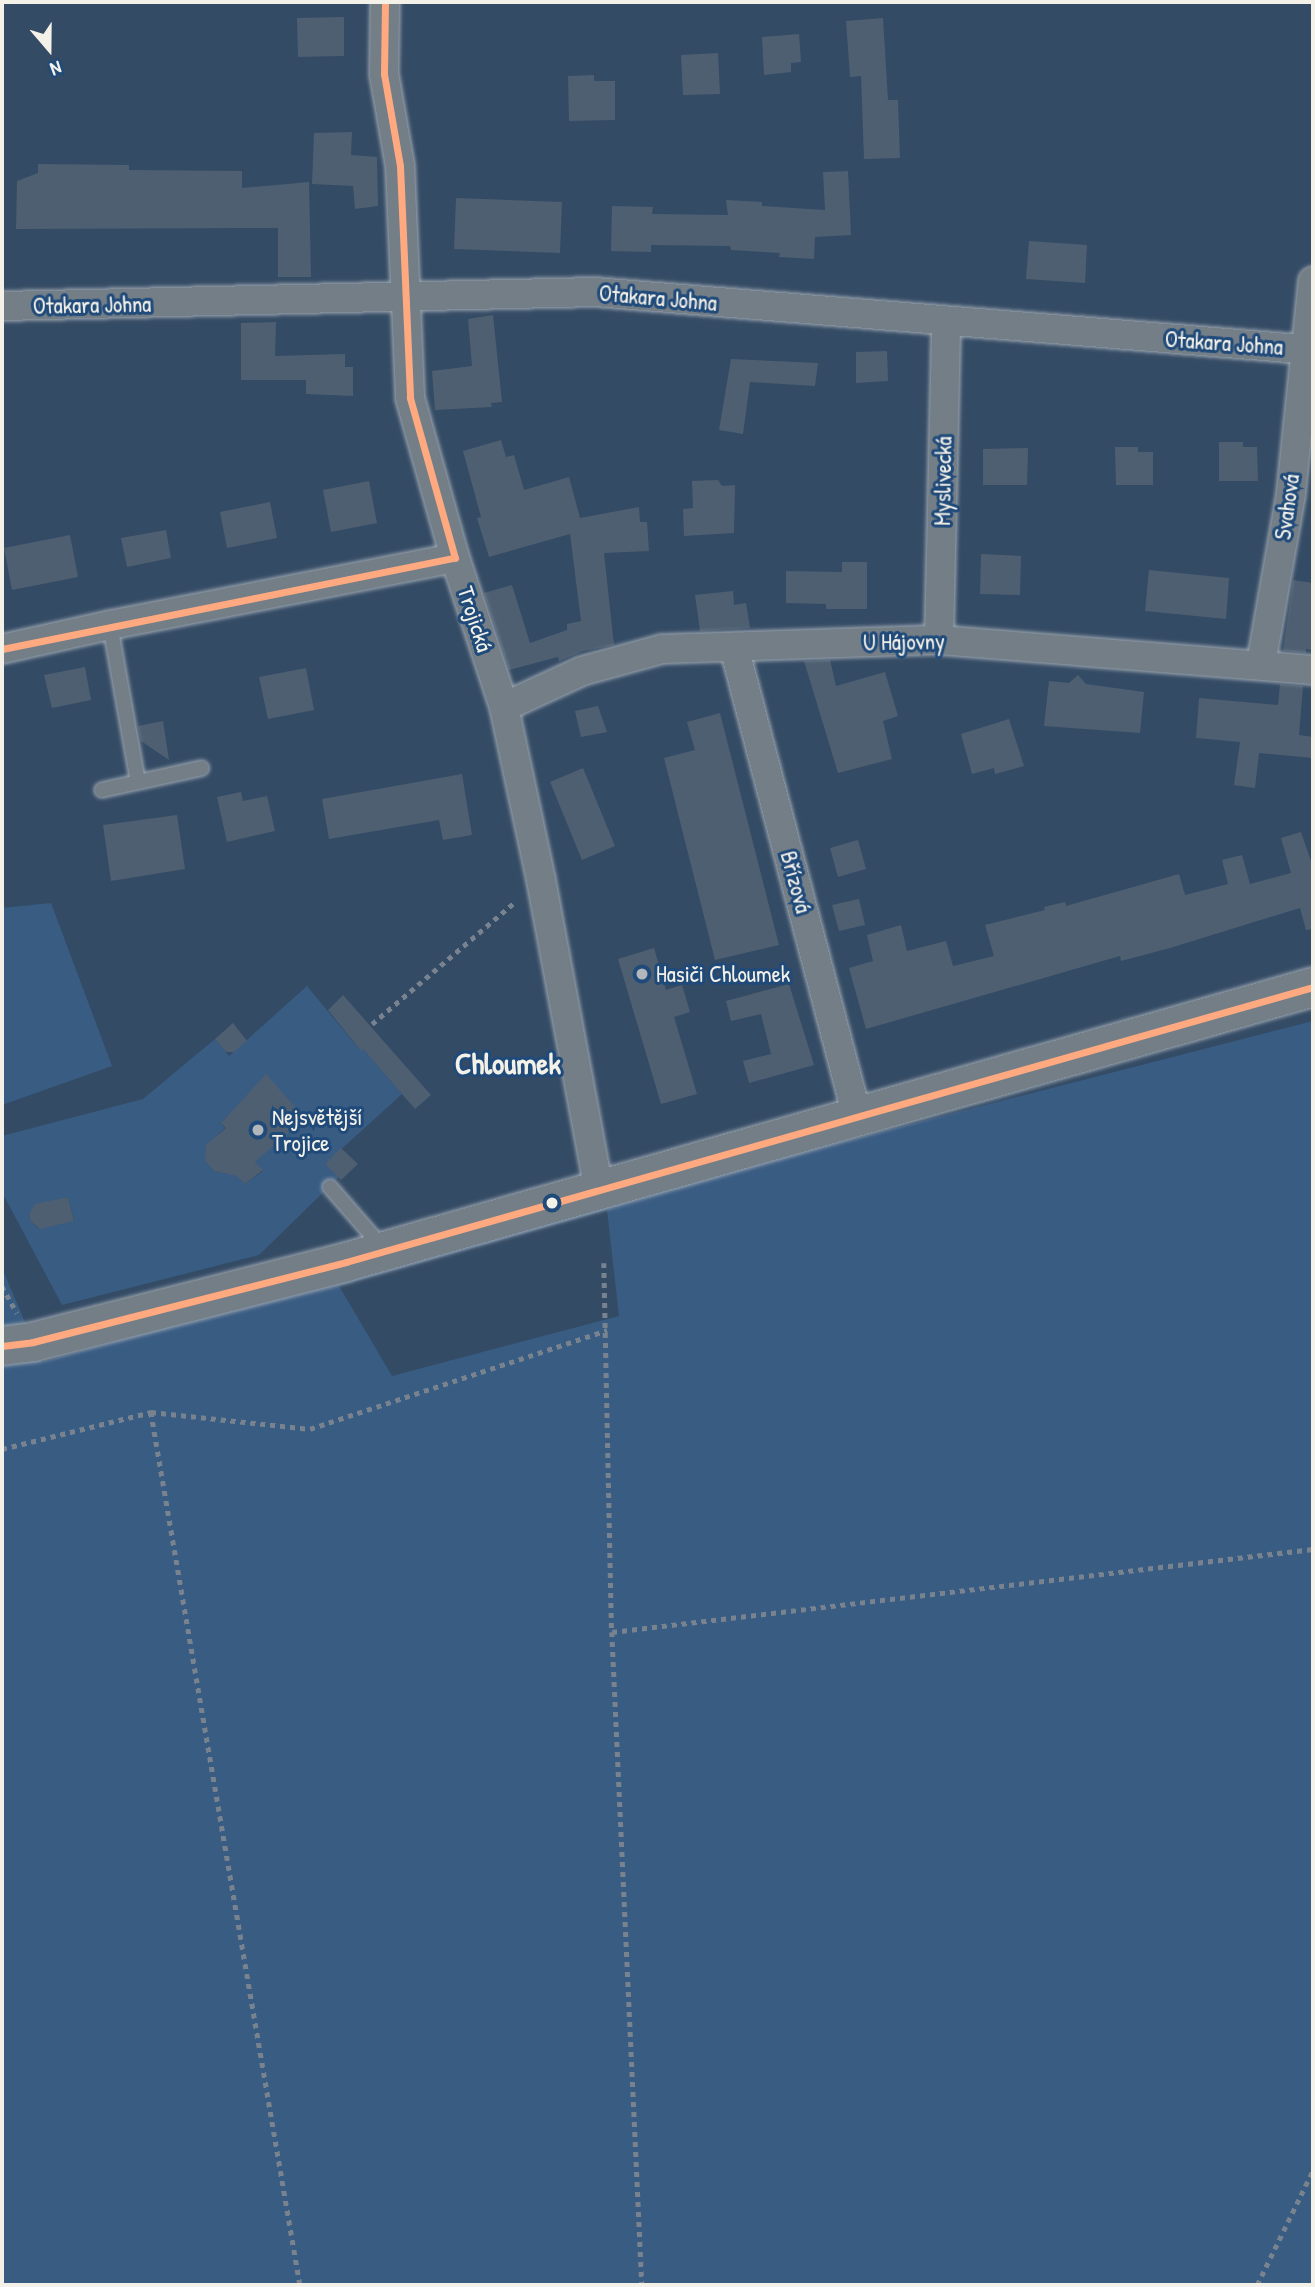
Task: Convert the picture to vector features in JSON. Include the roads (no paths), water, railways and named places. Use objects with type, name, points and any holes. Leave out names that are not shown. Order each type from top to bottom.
[{"type":"street","name":"Trojická","points":[[385,2],[384,74],[400,166],[403,298],[410,398],[455,558],[504,707],[541,880],[599,1191]]},
{"type":"street","name":"Svahová","points":[[1261,664],[1291,493],[1309,350],[1313,281]]},
{"type":"street","name":"Otakara Johna","points":[[2,306],[595,292],[1309,350]]},
{"type":"street","name":"Myslivecká","points":[[939,640],[946,322]]},
{"type":"street","points":[[2,649],[110,625],[455,558]]},
{"type":"street","name":"U Hájovny","points":[[504,707],[582,671],[662,649],[939,640],[1313,670]]},
{"type":"street","name":"Břízová","points":[[734,647],[857,1116]]},
{"type":"street","points":[[2,1346],[59,1335],[385,1251],[1313,987]]},
{"type":"lane","points":[[110,625],[138,782]]},
{"type":"lane","points":[[102,790],[202,768]]},
{"type":"lane","points":[[330,1187],[385,1251]]},
{"type":"place","name":"Hasiči Chloumek","points":[[642,974]]},
{"type":"place","name":"Nejsvětější Trojice","points":[[258,1130]]},
{"type":"district","name":"Chloumek","points":[[508,1063]]}]
